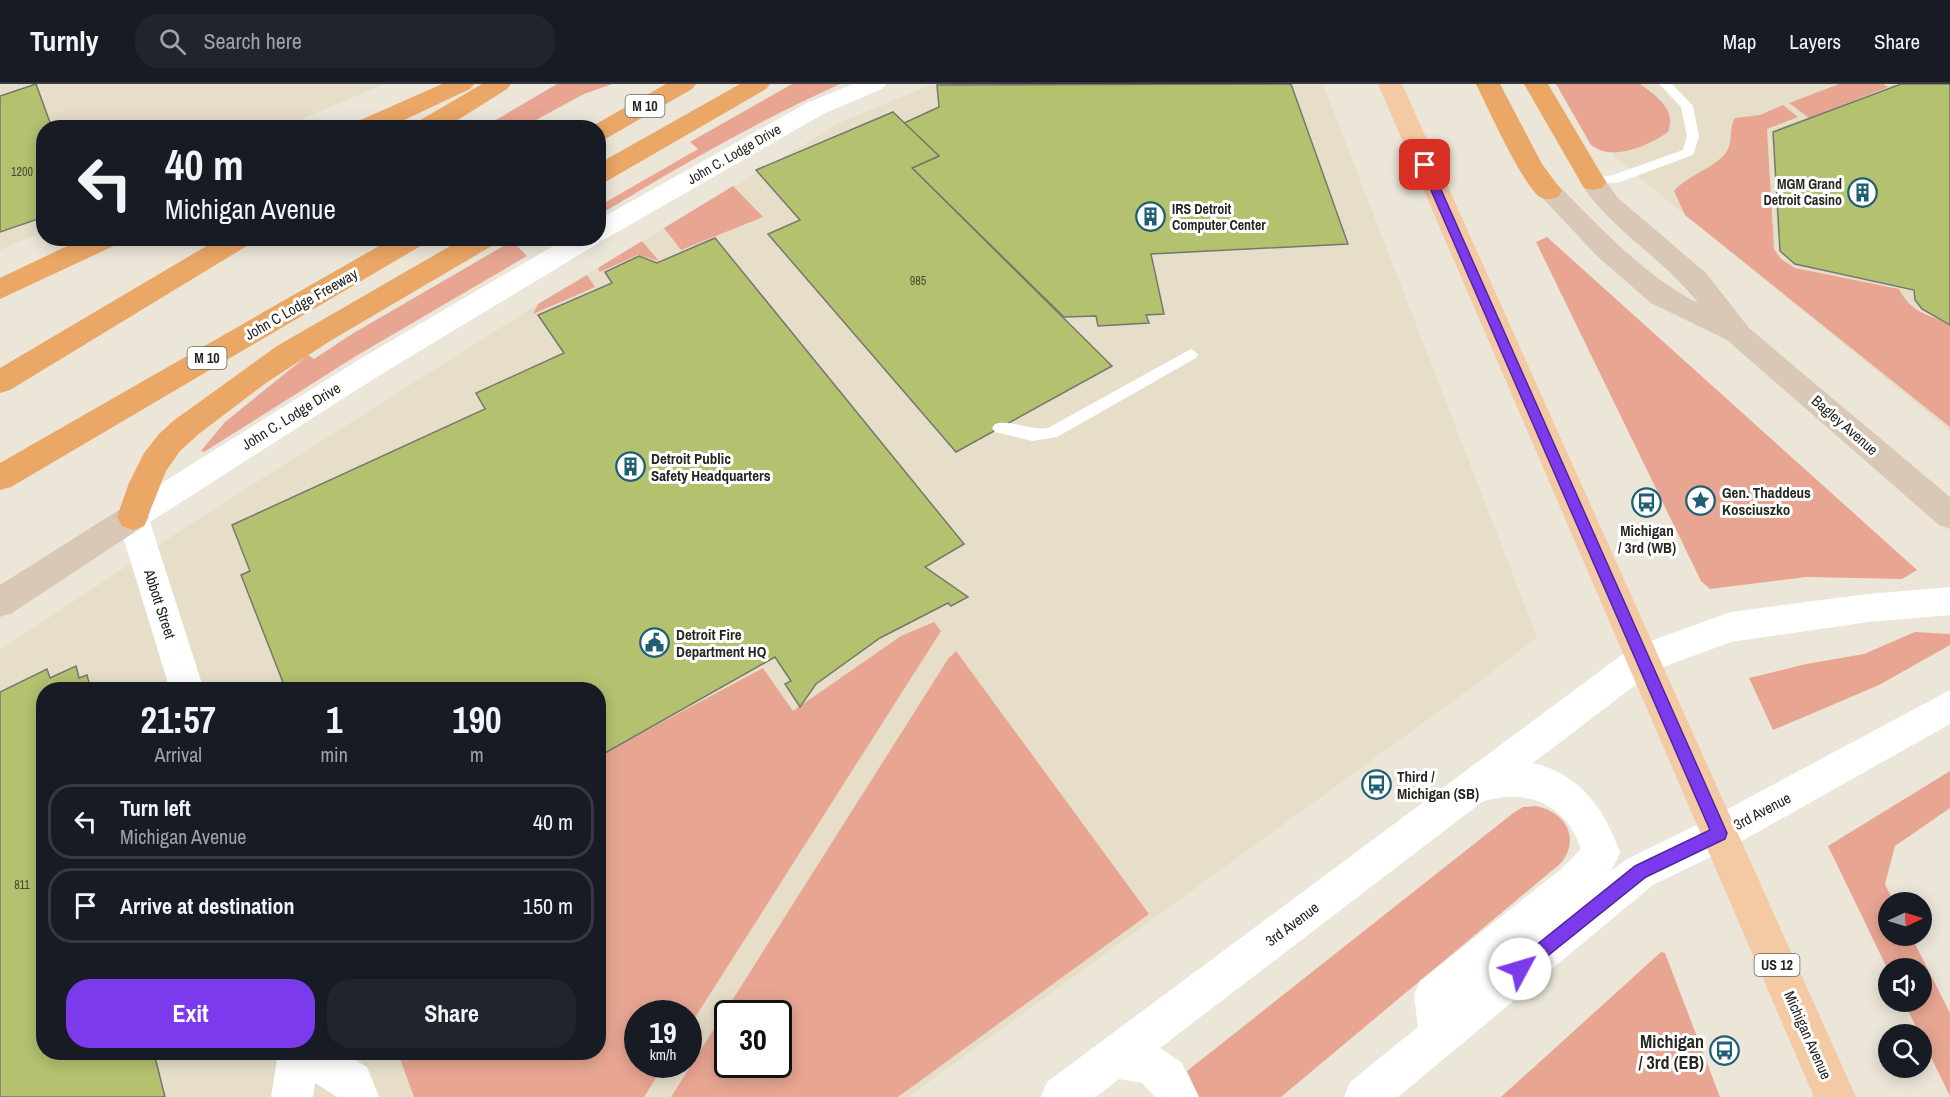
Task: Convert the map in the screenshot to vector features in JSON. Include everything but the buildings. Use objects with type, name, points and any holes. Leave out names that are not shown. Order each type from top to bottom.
[{"type":"highway","points":[[383,120],[462,84]]},
{"type":"highway","points":[[439,120],[499,84]]},
{"type":"highway","name":"M 10","points":[[606,128],[684,84]]},
{"type":"highway","points":[[606,170],[759,84]]},
{"type":"highway","points":[[1488,84],[1531,167],[1549,191]]},
{"type":"highway","points":[[1536,84],[1593,182]]},
{"type":"highway","points":[[0,289],[92,246]]},
{"type":"highway","points":[[0,382],[228,246]]},
{"type":"highway","name":"John C Lodge Freeway","points":[[0,478],[401,246]]},
{"type":"highway","points":[[133,517],[138,495],[148,474],[178,434],[262,370],[304,342],[472,246]]},
{"type":"main road","name":"Michigan Avenue","points":[[1390,84],[1576,513],[1643,659],[1835,1097]]},
{"type":"street","name":"John C. Lodge Drive","points":[[606,227],[816,108],[874,84]]},
{"type":"street","name":"Bagley Avenue","points":[[1593,182],[1616,210],[1696,280],[1739,335],[1950,516]]},
{"type":"street","name":"Bagley Avenue","points":[[1549,191],[1606,249],[1661,296],[1739,335]]},
{"type":"street","name":"John C. Lodge Drive","points":[[0,603],[370,367],[574,246]]},
{"type":"street","name":"Abbott Street","points":[[133,517],[185,682]]},
{"type":"street","name":"3rd Avenue","points":[[1062,1097],[1643,659],[1731,627],[1868,608],[1950,601]]},
{"type":"street","name":"3rd Avenue","points":[[1365,1097],[1640,872],[1720,833],[1950,706]]},
{"type":"street","name":"3rd Avenue","points":[[1440,1034],[1434,995],[1575,882],[1601,853],[1598,837],[1576,806],[1543,784],[1522,778],[1502,778],[1469,790]]},
{"type":"street","points":[[1114,1058],[1149,1063],[1168,1076],[1178,1097]]},
{"type":"street","points":[[292,1097],[298,1060]]},
{"type":"street","points":[[317,1060],[352,1082],[358,1097]]},
{"type":"lane","points":[[1593,182],[1615,179],[1689,152],[1693,136],[1687,106],[1665,84]]},
{"type":"lane","points":[[1000,428],[1032,436],[1052,433],[1191,354]]},
{"type":"shaded area","points":[[0,84],[384,84],[299,120],[36,120],[36,234],[0,250]]},
{"type":"shaded area","points":[[557,84],[612,84],[584,94],[536,120],[496,120]]},
{"type":"shaded area","points":[[792,84],[840,84],[718,146],[606,211],[606,202],[698,149],[690,142]]},
{"type":"shaded area","points":[[933,84],[1323,84],[1537,637],[1478,683],[908,1097],[0,1097],[0,650],[192,523],[538,304],[841,122]]},
{"type":"shaded area","points":[[1556,84],[1640,84],[1658,98],[1667,110],[1670,116],[1668,132],[1630,150],[1609,152],[1600,150],[1591,145]]},
{"type":"shaded area","points":[[1609,84],[1950,84],[1950,431],[1613,156]]},
{"type":"shaded area","points":[[1839,84],[1883,84],[1888,87],[1809,118],[1789,103]]},
{"type":"shaded area","points":[[1783,105],[1798,117],[1767,129],[1774,249],[1781,259],[1795,268],[1899,289],[1903,297],[1920,312],[1950,322],[1950,427],[1685,215],[1674,191],[1725,154],[1728,150],[1735,118],[1760,115]]},
{"type":"shaded area","points":[[733,186],[763,217],[681,250],[664,228]]},
{"type":"shaded area","points":[[1547,237],[1917,570],[1902,579],[1807,577],[1710,589],[1701,581],[1536,242]]},
{"type":"shaded area","points":[[642,241],[659,261],[638,255],[600,272],[598,268]]},
{"type":"shaded area","points":[[503,246],[517,246],[527,256],[356,356],[204,452],[201,451],[225,422],[308,355],[314,359],[352,334]]},
{"type":"shaded area","points":[[587,275],[595,287],[533,314],[538,304]]},
{"type":"shaded area","points":[[934,622],[941,631],[702,1007],[702,1000],[624,1000],[624,1078],[656,1078],[644,1097],[414,1097],[401,1060],[606,1060],[606,752],[763,668],[793,711],[901,636]]},
{"type":"shaded area","points":[[1915,632],[1950,634],[1950,645],[1879,685],[1773,730],[1749,678],[1806,664],[1864,654]]},
{"type":"shaded area","points":[[956,651],[1149,914],[898,1097],[671,1097],[683,1078],[702,1078],[702,1048],[714,1029],[714,1078],[792,1078],[792,1000],[732,1000],[948,659]]},
{"type":"shaded area","points":[[1950,771],[1950,808],[1895,846],[1885,884],[1889,892],[1878,892],[1878,946],[1916,946],[1922,958],[1882,958],[1828,846]]},
{"type":"shaded area","points":[[1536,806],[1555,814],[1567,827],[1570,844],[1561,863],[1281,1097],[1199,1097],[1187,1071],[1512,814],[1523,807]]},
{"type":"shaded area","points":[[1661,952],[1665,953],[1720,1097],[1501,1097]]},
{"type":"shaded area","points":[[1932,977],[1950,1013],[1950,1096],[1932,1059],[1932,1024],[1915,1024],[1909,1012],[1932,1012]]},
{"type":"place","name":"MGM Grand Detroit Casino","points":[[1863,192]]},
{"type":"place","name":"IRS Detroit Computer Center","points":[[1151,217]]},
{"type":"place","name":"Detroit Public Safety Headquarters","points":[[630,467]]},
{"type":"place","name":"Gen. Thaddeus Kosciuszko","points":[[1701,501]]},
{"type":"place","name":"Michigan / 3rd (WB)","points":[[1647,503]]},
{"type":"place","name":"Detroit Fire Department HQ","points":[[655,643]]},
{"type":"place","name":"Third / Michigan (SB)","points":[[1376,785]]},
{"type":"place","name":"Michigan / 3rd (EB)","points":[[1725,1051]]},
{"type":"route","points":[[1425,165],[1576,513],[1720,833],[1640,872],[1520,969]]}]
